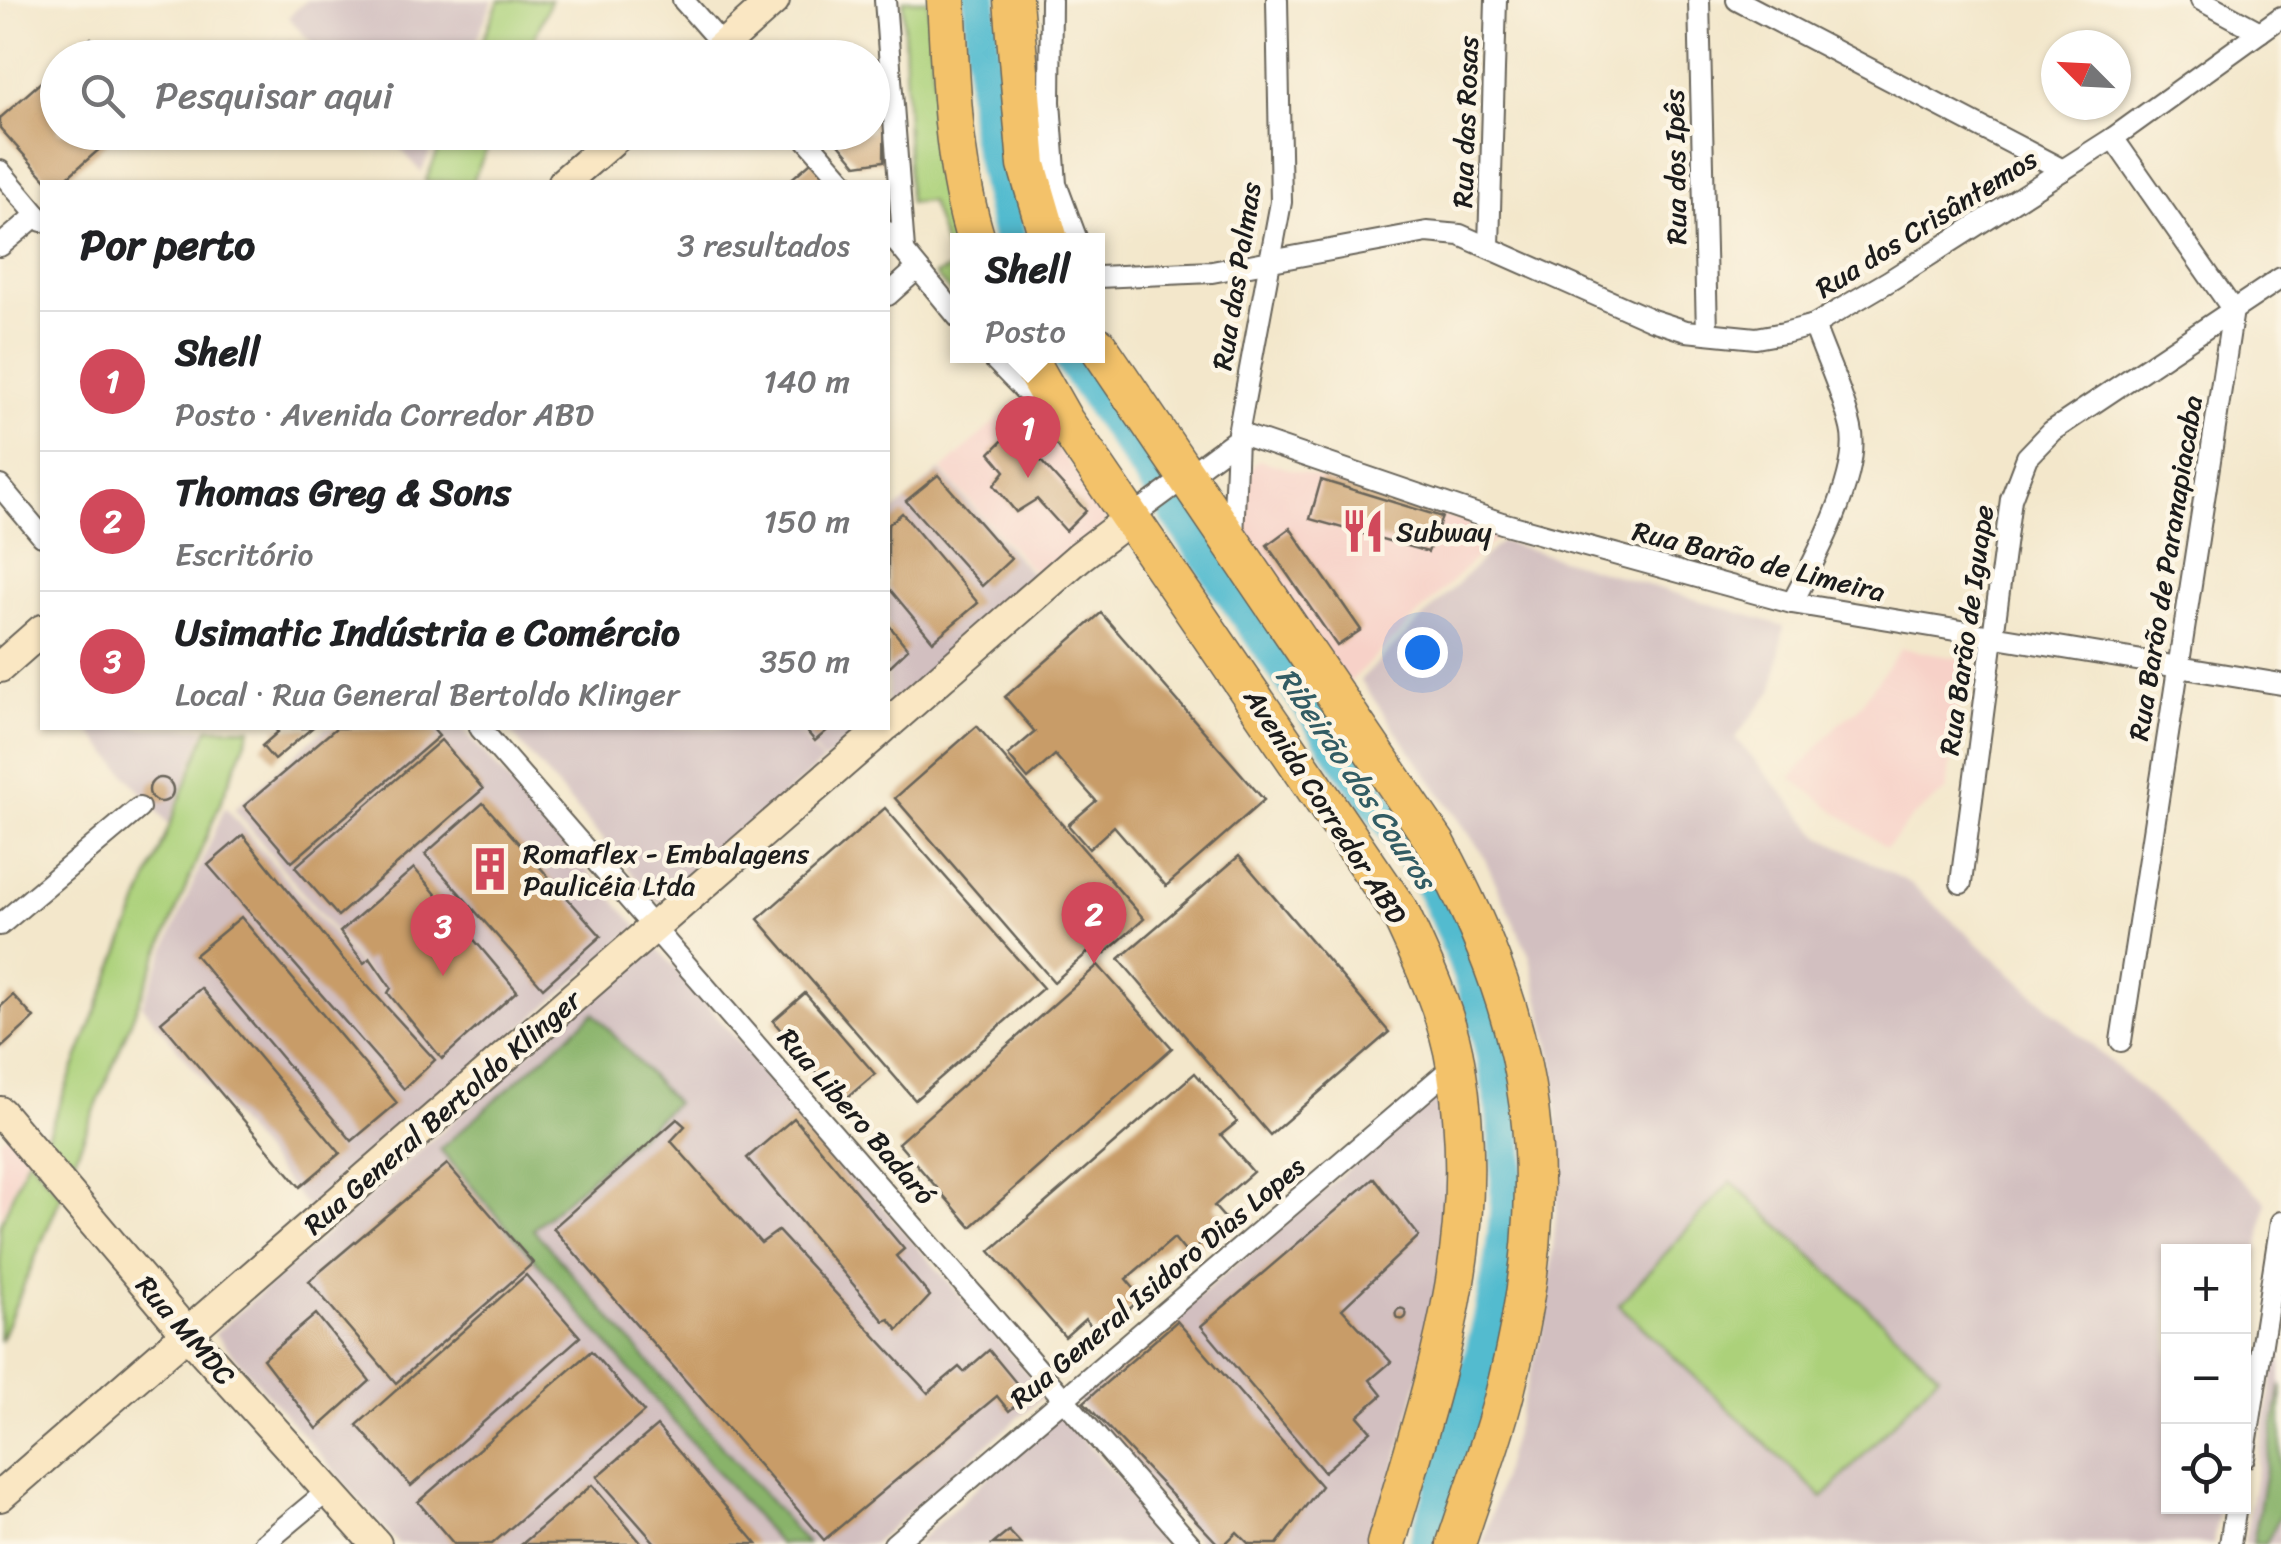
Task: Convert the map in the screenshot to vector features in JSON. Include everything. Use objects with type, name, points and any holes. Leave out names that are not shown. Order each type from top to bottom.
[{"type":"highway","points":[[946,0],[954,124],[974,233]]},
{"type":"highway","points":[[1013,0],[1034,101],[1027,164],[1047,233]]},
{"type":"highway","points":[[1105,357],[1181,480],[1234,546],[1436,845],[1476,918],[1506,999],[1530,1101],[1536,1176],[1532,1254],[1504,1393],[1456,1544]]},
{"type":"highway","name":"Avenida Corredor ABD","points":[[1031,363],[1056,408],[1138,512],[1399,911],[1426,968],[1456,1064],[1465,1148],[1465,1231],[1457,1291],[1386,1544]]},
{"type":"street","points":[[683,0],[712,40]]},
{"type":"street","points":[[735,40],[774,0]]},
{"type":"street","points":[[885,0],[888,40]]},
{"type":"street","points":[[1051,0],[1034,101],[1056,184],[1074,233]]},
{"type":"street","name":"Rua das Palmas","points":[[1234,546],[1237,436],[1280,202],[1277,0]]},
{"type":"street","name":"Rua das Rosas","points":[[1489,246],[1496,0]]},
{"type":"street","name":"Rua dos Ipês","points":[[1699,0],[1707,334]]},
{"type":"street","points":[[1737,0],[2063,170]]},
{"type":"street","points":[[2200,0],[2260,32]]},
{"type":"street","name":"Rua dos Crisântemos","points":[[1105,277],[1212,272],[1270,258],[1427,232],[1460,235],[1652,320],[1707,334],[1756,338],[1814,325],[2113,138],[2281,17]]},
{"type":"street","points":[[890,66],[904,250]]},
{"type":"street","points":[[2113,138],[2233,310]]},
{"type":"street","points":[[566,180],[601,150]]},
{"type":"street","points":[[816,150],[842,180]]},
{"type":"street","points":[[0,170],[40,218],[0,246]]},
{"type":"street","points":[[890,234],[950,308]]},
{"type":"street","points":[[890,293],[917,269]]},
{"type":"street","name":"Rua Barão de Iguape","points":[[1961,883],[2010,499],[2027,457],[2052,431],[2281,278]]},
{"type":"street","name":"Rua Barão de Paranapiacaba","points":[[2120,1041],[2233,310]]},
{"type":"street","points":[[1792,603],[1848,476],[1853,452],[1852,429],[1814,325]]},
{"type":"street","points":[[998,363],[1025,391],[1056,408]]},
{"type":"street","points":[[1181,480],[1237,436]]},
{"type":"street","name":"Rua Barão de Limeira","points":[[1237,436],[1502,523],[1792,603],[2281,684]]},
{"type":"street","name":"Rua General Bertoldo Klinger","points":[[890,722],[1079,557],[1181,480]]},
{"type":"street","points":[[0,486],[40,534]]},
{"type":"street","points":[[0,667],[40,632]]},
{"type":"street","name":"Rua Libero Badaró","points":[[482,730],[1190,1544]]},
{"type":"street","name":"Rua General Bertoldo Klinger","points":[[0,1496],[881,730]]},
{"type":"street","points":[[0,925],[139,808]]},
{"type":"street","name":"Rua General Isidoro Dias Lopes","points":[[894,1544],[1456,1064]]},
{"type":"street","name":"Rua MMDC","points":[[0,1112],[186,1332],[376,1544]]},
{"type":"street","points":[[2249,1424],[2281,1222]]},
{"type":"street","points":[[264,1544],[330,1490]]},
{"type":"street","points":[[2230,1544],[2235,1514]]},
{"type":"shaded area","points":[[307,0],[493,0],[476,40],[308,40],[288,17]]},
{"type":"shaded area","points":[[402,150],[431,150],[421,172]]},
{"type":"shaded area","points":[[1019,400],[1109,514],[1100,531],[1039,578],[942,470]]},
{"type":"shaded area","points":[[1259,460],[1502,532],[1347,685],[1240,532],[1245,474]]},
{"type":"shaded area","points":[[940,470],[1037,580],[890,705],[890,515]]},
{"type":"shaded area","points":[[1501,541],[1784,626],[1773,690],[1735,738],[1820,836],[1910,883],[2266,1201],[2251,1301],[2251,1244],[2161,1244],[2161,1514],[2218,1514],[2213,1544],[1483,1544],[1546,1318],[1560,1174],[1554,1064],[1530,957],[1481,851],[1360,680]]},
{"type":"shaded area","points":[[1901,648],[1962,659],[1947,790],[1912,818],[1886,848],[1791,778],[1838,724],[1856,711]]},
{"type":"shaded area","points":[[89,730],[204,730],[168,824]]},
{"type":"shaded area","points":[[323,730],[464,730],[638,927],[310,1211],[142,1005],[225,807],[437,1057],[234,809]]},
{"type":"shaded area","points":[[509,730],[796,730],[823,762],[658,904]]},
{"type":"shaded area","points":[[798,730],[862,730],[824,761]]},
{"type":"shaded area","points":[[652,942],[1046,1394],[872,1544],[398,1544],[215,1334]]},
{"type":"shaded area","points":[[1444,1088],[1450,1260],[1375,1544],[1201,1544],[1076,1400]]},
{"type":"shaded area","points":[[9,1133],[27,1154],[0,1219],[0,1140]]},
{"type":"shaded area","points":[[2281,1329],[2281,1544],[2244,1544]]},
{"type":"shaded area","points":[[1059,1412],[1176,1544],[915,1544]]},
{"type":"green space","points":[[499,0],[551,0],[533,40],[483,40]]},
{"type":"green space","points":[[903,0],[928,0],[942,187],[957,233],[950,233],[950,262],[930,201],[909,203]]},
{"type":"green space","points":[[439,150],[486,150],[473,180],[426,180]]},
{"type":"green space","points":[[950,269],[950,291],[935,275]]},
{"type":"green space","points":[[207,730],[250,730],[64,1185],[39,1156]]},
{"type":"green space","points":[[594,1013],[675,1103],[533,1229],[807,1544],[779,1544],[440,1149]]},
{"type":"green space","points":[[28,1157],[61,1196],[0,1342],[0,1226]]},
{"type":"green space","points":[[1731,1181],[1939,1374],[1823,1498],[1619,1305]]},
{"type":"green space","points":[[2281,1385],[2281,1513],[2266,1544],[2253,1544]]},
{"type":"building","points":[[40,83],[40,150],[98,150],[64,180],[46,180],[0,128],[0,118]]},
{"type":"building","points":[[844,150],[884,150],[884,161],[857,165]]},
{"type":"building","points":[[818,156],[839,180],[790,180]]},
{"type":"building","points":[[1013,430],[1086,511],[1066,531],[1037,499],[1016,512],[994,485],[1005,471],[990,453]]},
{"type":"building","points":[[938,475],[1011,559],[982,586],[906,501]]},
{"type":"building","points":[[1321,480],[1442,517],[1428,552],[1310,519]]},
{"type":"building","points":[[902,513],[978,603],[933,641],[890,589],[890,523]]},
{"type":"building","points":[[1290,528],[1361,630],[1337,646],[1267,545]]},
{"type":"building","points":[[1101,613],[1264,800],[1166,886],[1114,826],[1089,849],[1068,825],[1096,801],[1055,755],[1028,779],[1008,755],[1035,732],[1005,697]]},
{"type":"building","points":[[890,626],[908,649],[890,666]]},
{"type":"building","points":[[977,726],[1144,919],[1102,956],[1094,947],[1054,982],[895,798]]},
{"type":"building","points":[[310,730],[274,760],[262,746],[278,732]]},
{"type":"building","points":[[334,730],[434,730],[439,736],[292,862],[244,806]]},
{"type":"building","points":[[806,730],[828,730],[815,741]]},
{"type":"building","points":[[441,740],[483,789],[338,916],[295,867]]},
{"type":"building","points":[[161,778],[173,790],[161,802],[149,790]]},
{"type":"building","name":"Romaflex - Embalagens Paulicéia Ltda","points":[[483,803],[601,936],[543,988],[425,854]]},
{"type":"building","points":[[885,808],[1043,988],[915,1100],[758,919]]},
{"type":"building","points":[[243,835],[343,959],[435,1060],[404,1089],[208,865]]},
{"type":"building","points":[[1239,856],[1389,1032],[1270,1135],[1119,959]]},
{"type":"building","points":[[414,868],[517,991],[442,1059],[388,993],[391,988],[370,958],[364,963],[340,932]]},
{"type":"building","points":[[241,917],[397,1103],[352,1141],[195,955]]},
{"type":"building","points":[[1098,965],[1172,1048],[971,1227],[898,1143]]},
{"type":"building","points":[[201,988],[340,1153],[300,1187],[161,1022]]},
{"type":"building","points":[[805,993],[875,1074],[842,1102],[773,1021]]},
{"type":"building","points":[[13,995],[34,1018],[0,1049],[0,1007]]},
{"type":"building","points":[[1195,1073],[1237,1122],[1221,1135],[1253,1172],[1214,1206],[1227,1221],[1188,1255],[1174,1238],[1126,1279],[1142,1298],[1099,1335],[1085,1319],[1065,1337],[990,1251]]},
{"type":"building","points":[[794,1118],[904,1249],[896,1256],[930,1296],[898,1330],[889,1319],[884,1321],[747,1158]]},
{"type":"building","points":[[677,1119],[685,1126],[671,1141],[761,1243],[778,1231],[928,1393],[959,1367],[964,1372],[989,1350],[1027,1396],[1009,1411],[997,1396],[824,1540],[553,1228]]},
{"type":"building","points":[[447,1164],[533,1263],[396,1383],[309,1281]]},
{"type":"building","points":[[1374,1178],[1419,1236],[1342,1309],[1391,1362],[1370,1380],[1382,1395],[1358,1416],[1371,1431],[1324,1472],[1201,1326]]},
{"type":"building","points":[[526,1275],[580,1337],[411,1486],[357,1425]]},
{"type":"building","points":[[1401,1308],[1407,1314],[1401,1320],[1395,1314]]},
{"type":"building","points":[[316,1314],[370,1381],[317,1429],[263,1359]]},
{"type":"building","points":[[1177,1321],[1321,1486],[1277,1544],[1249,1544],[1237,1532],[1225,1544],[1218,1544],[1084,1402]]},
{"type":"building","points":[[591,1351],[644,1412],[492,1544],[454,1544],[418,1502]]},
{"type":"building","points":[[657,1426],[757,1544],[656,1544],[597,1477]]},
{"type":"building","points":[[592,1485],[642,1544],[522,1544]]},
{"type":"building","points":[[1009,1531],[1021,1544],[993,1544]]},
{"type":"waterway","name":"Ribeirão dos Couros","points":[[980,0],[987,131],[1009,233]]},
{"type":"waterway","name":"Ribeirão dos Couros","points":[[1074,363],[1428,877],[1478,1000],[1499,1087],[1505,1132],[1506,1220],[1485,1343],[1426,1544]]},
{"type":"place","name":"Shell","points":[[1028,478]]},
{"type":"place","name":"Subway","points":[[1363,531]]},
{"type":"place","name":"Romaflex - Embalagens Paulicéia Ltda","points":[[490,869]]},
{"type":"place","name":"Thomas Greg & Sons","points":[[1094,964]]},
{"type":"place","name":"Usimatic Indústria e Comércio","points":[[443,976]]}]
